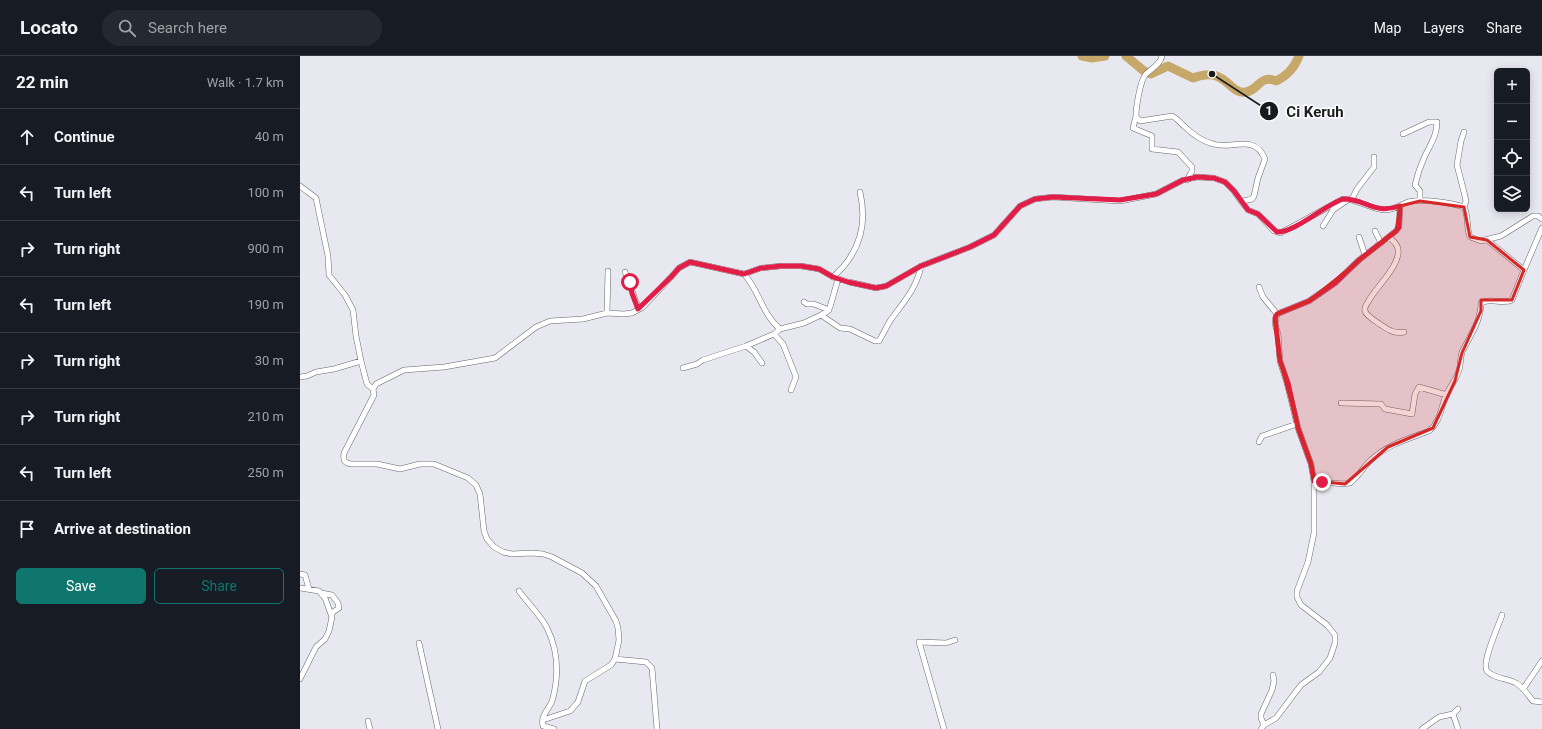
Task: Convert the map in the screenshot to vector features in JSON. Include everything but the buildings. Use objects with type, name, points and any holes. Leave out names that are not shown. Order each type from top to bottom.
[{"type":"street","points":[[1162,56],[1160,62],[1142,79],[1133,128],[1152,136],[1152,149],[1178,152],[1192,167],[1192,171],[1187,180]]},
{"type":"street","points":[[1136,116],[1140,121],[1172,116],[1192,134],[1214,145],[1242,144],[1253,145],[1256,147],[1265,159],[1258,178],[1254,196],[1252,199],[1243,201],[1240,200]]},
{"type":"street","points":[[1403,134],[1429,122],[1437,122],[1437,131],[1416,177],[1415,185],[1420,191],[1420,201]]},
{"type":"street","points":[[1464,132],[1457,165],[1466,201],[1464,207]]},
{"type":"street","points":[[1324,226],[1333,210],[1350,199],[1374,167],[1374,157]]},
{"type":"street","points":[[373,388],[376,384],[404,370],[444,367],[495,358],[536,327],[550,321],[583,319],[607,313],[632,313],[638,309],[683,264],[690,262],[744,274],[761,268],[789,265],[819,269],[835,278],[863,286],[886,286],[921,266],[970,247],[994,235],[1020,206],[1035,199],[1053,197],[1120,200],[1156,194],[1183,180],[1197,177],[1214,178],[1225,182],[1234,191],[1248,210],[1258,214],[1274,231],[1280,232],[1292,227],[1338,200],[1350,199],[1377,209],[1390,210],[1408,202],[1420,201],[1455,204],[1464,207],[1467,212],[1470,237],[1481,241],[1501,236],[1533,216],[1538,216],[1542,219]]},
{"type":"street","points":[[300,186],[316,198],[328,256],[329,275],[345,295],[353,310],[361,361],[367,384],[373,388],[374,395],[344,453],[344,461],[347,464],[378,464],[400,469],[420,464],[434,464],[468,478],[476,485],[480,494],[487,539],[494,547],[503,552],[512,554],[543,554],[552,557],[582,573],[596,586],[616,621],[619,640],[615,659],[611,665],[585,681],[575,706],[566,713],[543,720]]},
{"type":"street","points":[[683,368],[746,346],[774,334],[780,329],[804,323],[829,310],[832,302],[835,278],[853,252],[860,235],[863,216],[860,192]]},
{"type":"street","points":[[1277,314],[1309,301],[1335,283],[1365,255],[1388,237],[1399,227],[1400,206]]},
{"type":"street","points":[[1314,481],[1319,483],[1350,483],[1378,453],[1401,440],[1429,431],[1433,428],[1438,421],[1447,395],[1460,368],[1462,353],[1477,322],[1481,311],[1481,303],[1487,301],[1506,302],[1512,300],[1542,228]]},
{"type":"street","points":[[1375,231],[1381,243]]},
{"type":"street","points":[[1359,237],[1365,255]]},
{"type":"street","points":[[1388,237],[1395,243],[1398,250],[1398,255],[1393,268],[1369,299],[1365,307],[1365,311],[1372,319],[1391,332],[1398,334],[1404,332]]},
{"type":"street","points":[[1487,240],[1524,270]]},
{"type":"street","points":[[821,315],[840,328],[850,329],[875,341],[879,341],[892,318],[910,293],[919,276],[921,266]]},
{"type":"street","points":[[607,313],[608,271]]},
{"type":"street","points":[[625,272],[631,284],[632,293],[638,309]]},
{"type":"street","points":[[744,274],[751,281],[763,308],[771,320],[780,329]]},
{"type":"street","points":[[1259,287],[1263,297],[1277,314]]},
{"type":"street","points":[[804,302],[829,310]]},
{"type":"street","points":[[1273,675],[1274,681],[1272,690],[1261,714],[1263,727],[1276,718],[1301,685],[1319,672],[1330,658],[1335,643],[1335,635],[1327,625],[1301,605],[1297,597],[1297,591],[1308,562],[1314,533],[1314,481],[1311,464],[1302,443],[1288,383],[1280,361],[1278,334],[1275,324],[1277,314]]},
{"type":"street","points":[[774,334],[783,344],[796,377],[791,390]]},
{"type":"street","points":[[746,346],[754,352],[762,363]]},
{"type":"street","points":[[300,377],[361,361]]},
{"type":"street","points":[[1342,403],[1381,404],[1385,409],[1412,414],[1414,394],[1419,387],[1447,395]]},
{"type":"street","points":[[1259,442],[1262,436],[1297,424]]},
{"type":"street","points":[[300,574],[305,575],[309,589]]},
{"type":"street","points":[[300,588],[332,595],[338,603],[339,608],[333,612],[331,616]]},
{"type":"street","points":[[520,591],[547,628],[556,654],[557,673],[553,700],[544,715],[543,720],[543,726],[554,729]]},
{"type":"street","points":[[300,679],[316,647],[325,639],[329,631],[331,616],[325,598],[321,593]]},
{"type":"street","points":[[1502,615],[1489,650],[1486,667],[1487,671],[1493,675],[1516,683],[1533,701],[1542,702]]},
{"type":"street","points":[[944,729],[919,642],[946,643],[956,640]]},
{"type":"street","points":[[419,643],[438,729]]},
{"type":"street","points":[[615,659],[646,662],[652,668],[657,729]]},
{"type":"street","points":[[1523,689],[1542,661]]},
{"type":"street","points":[[1422,729],[1439,717],[1453,714],[1458,709]]},
{"type":"street","points":[[1453,714],[1458,729]]},
{"type":"street","points":[[368,721],[370,729]]},
{"type":"highlighted area","points":[[1420,201],[1464,207],[1470,237],[1487,240],[1524,270],[1512,300],[1481,300],[1481,311],[1462,353],[1455,381],[1433,428],[1388,447],[1345,484],[1314,481],[1311,464],[1298,428],[1280,361],[1275,324],[1277,314],[1309,301],[1396,231],[1400,206]]},
{"type":"waterway","points":[[1082,56],[1092,58],[1105,56]]},
{"type":"waterway","points":[[1126,56],[1144,71],[1151,74],[1168,66],[1193,78],[1204,75],[1213,75],[1226,81],[1240,92],[1250,91],[1266,79],[1276,81],[1293,68],[1299,56]]},
{"type":"place","name":"Ci Keruh","points":[[1212,74]]},
{"type":"route","points":[[630,282],[632,293],[638,309],[643,307],[683,264],[690,262],[744,274],[761,268],[789,265],[801,266],[819,269],[833,277],[863,286],[876,288],[886,286],[921,266],[970,247],[994,235],[1003,227],[1020,206],[1035,199],[1053,197],[1120,200],[1156,194],[1183,180],[1197,177],[1214,178],[1225,182],[1234,191],[1248,210],[1258,214],[1274,231],[1277,232],[1303,222],[1338,200],[1352,199],[1377,209],[1384,210],[1390,210],[1400,206],[1399,227],[1396,231],[1359,260],[1335,283],[1309,301],[1277,314],[1275,318],[1280,361],[1288,383],[1302,443],[1311,464],[1314,481],[1319,483],[1322,482]]}]
